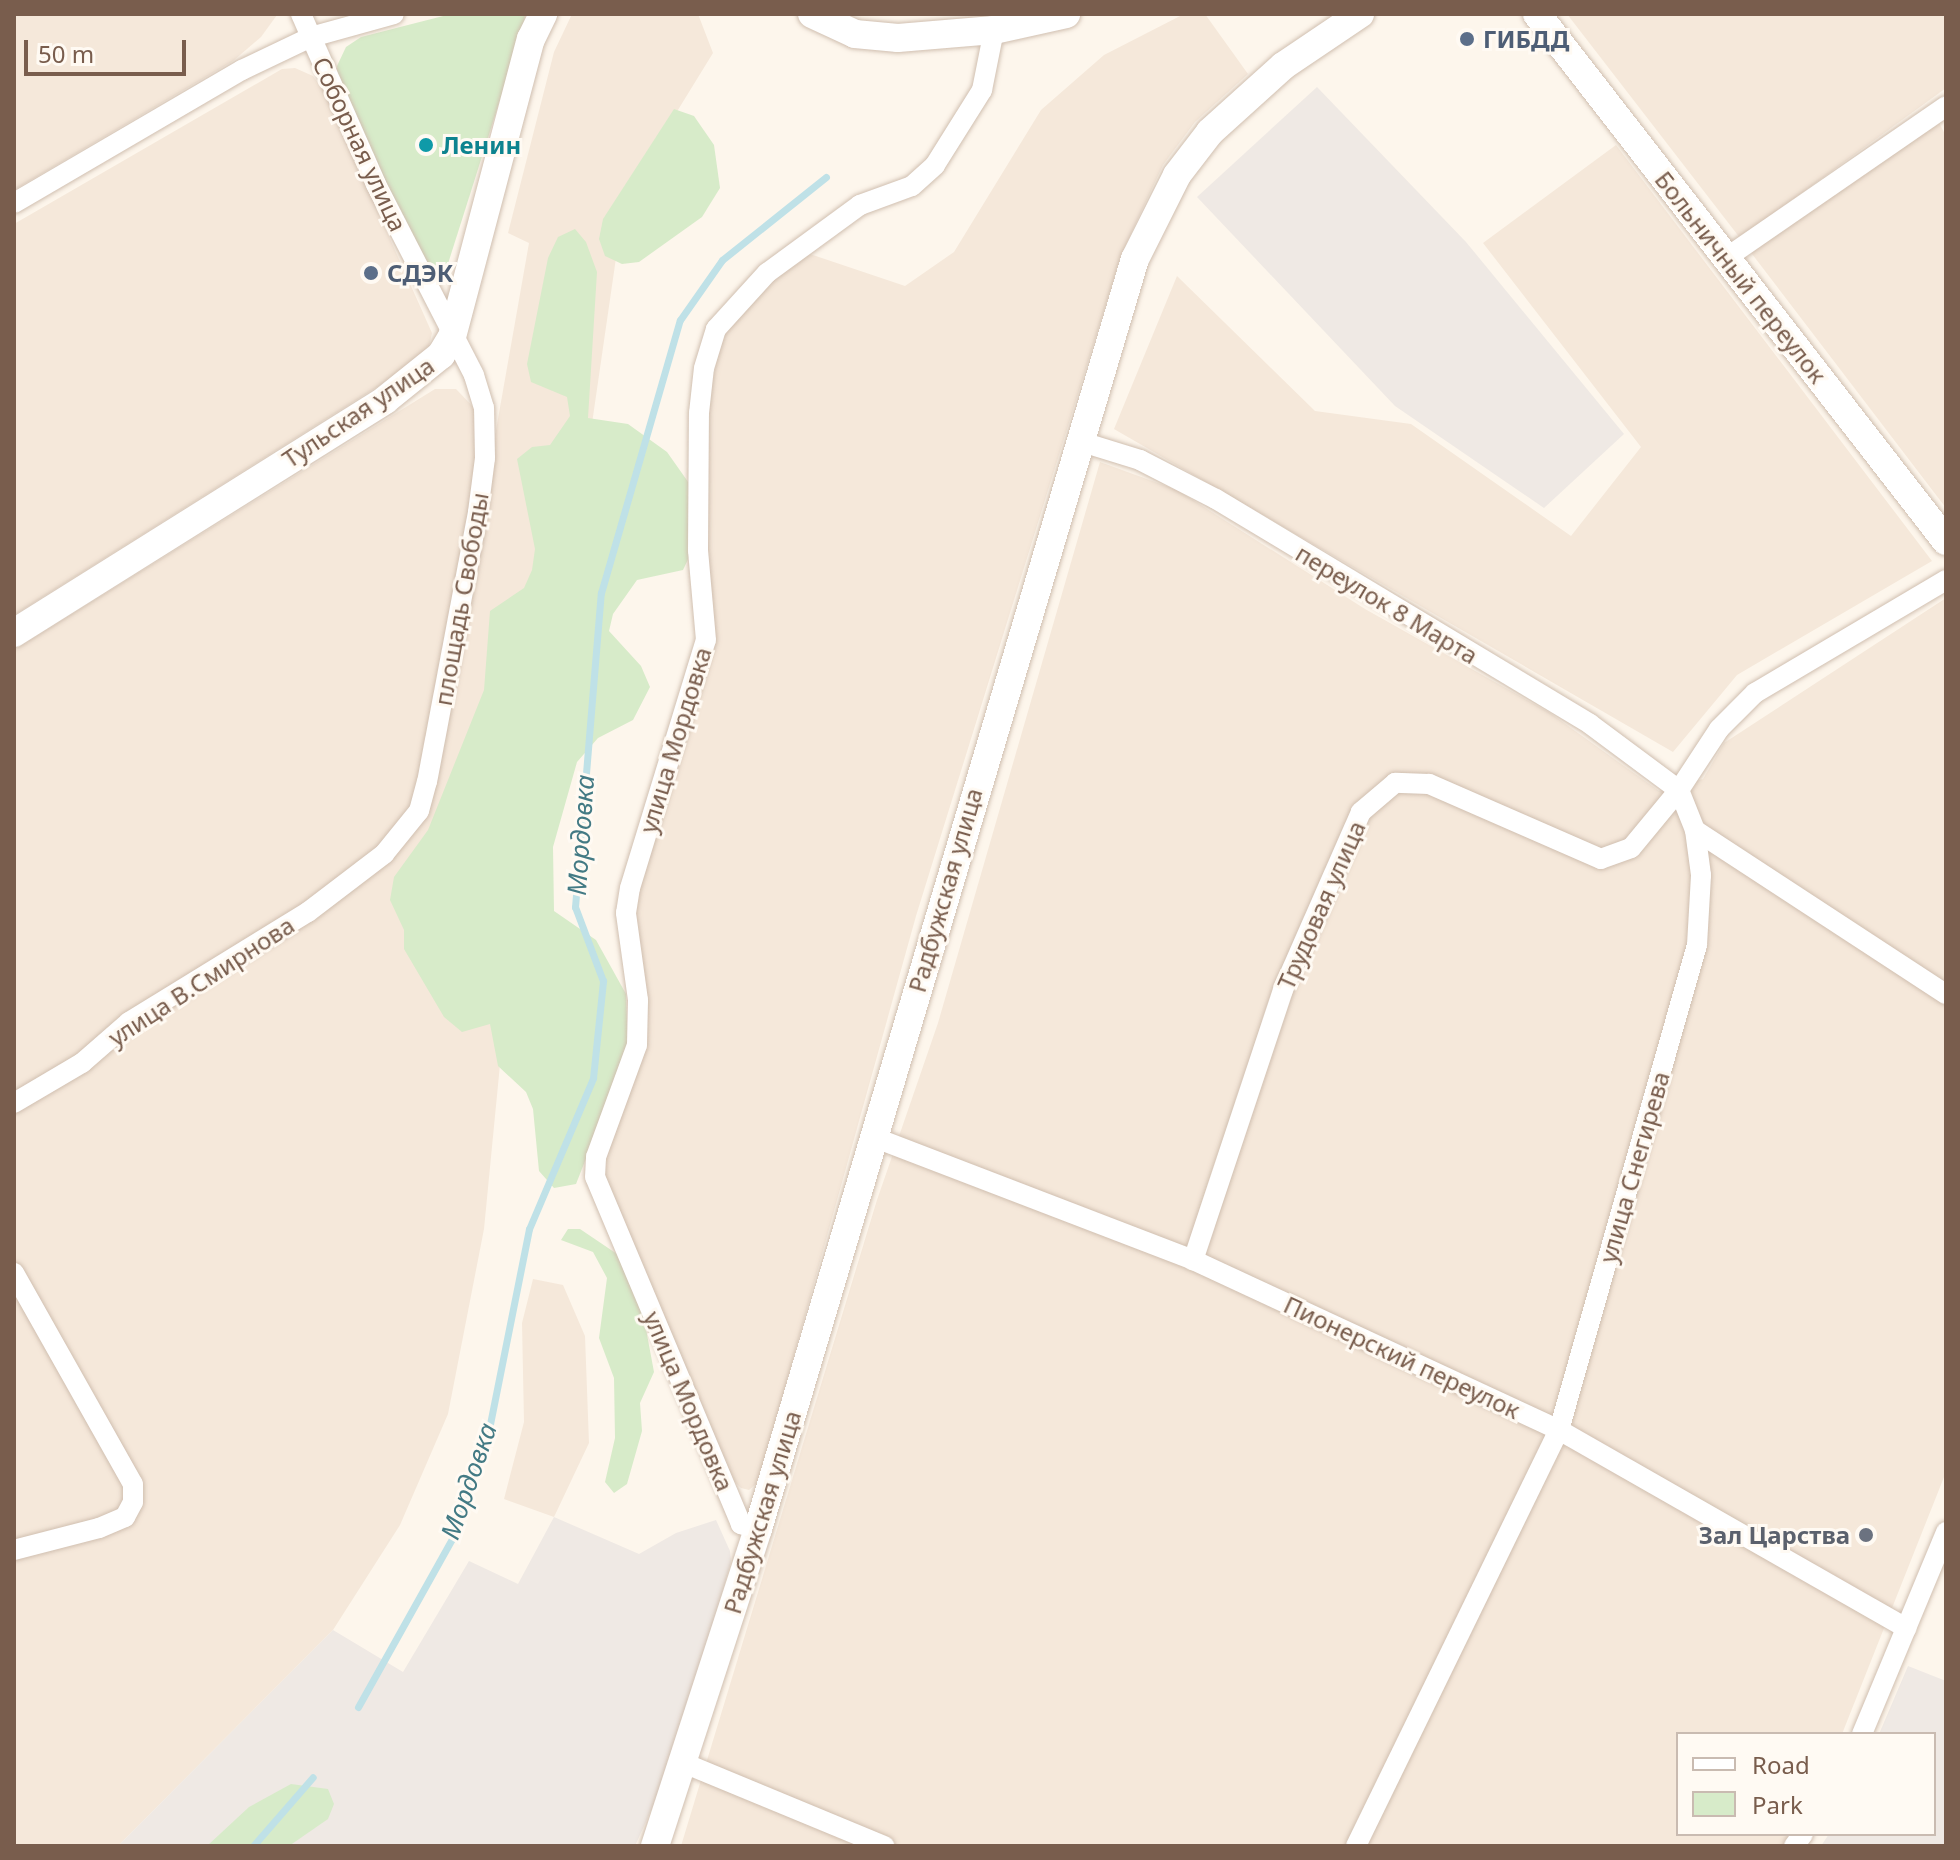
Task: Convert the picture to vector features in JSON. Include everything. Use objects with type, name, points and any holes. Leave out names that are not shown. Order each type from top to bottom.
[{"type":"main road","name":"Тульская улица","points":[[14,633],[385,400],[441,355],[452,337],[531,39],[543,14]]},
{"type":"main road","points":[[812,14],[855,34],[898,38],[994,30],[1066,14]]},
{"type":"main road","name":"Радбужская улица","points":[[655,1846],[758,1529],[1135,259],[1177,175],[1241,99],[1360,14]]},
{"type":"main road","name":"Больничный переулок","points":[[1537,14],[1946,541]]},
{"type":"street","name":"Соборная улица","points":[[301,14],[452,337]]},
{"type":"street","points":[[14,203],[166,112],[311,37],[394,14]]},
{"type":"street","name":"улица Мордовка","points":[[758,1529],[741,1524],[595,1177],[596,1157],[637,1045],[638,1000],[626,913],[630,888],[706,640],[698,550],[704,368],[716,329],[767,273],[860,205],[912,186],[935,165],[982,90],[994,30]]},
{"type":"street","points":[[1726,258],[1946,106]]},
{"type":"street","name":"площадь Свободы","points":[[384,854],[419,811],[427,782],[485,458],[484,408],[474,375],[452,337]]},
{"type":"street","name":"переулок 8 Марта","points":[[1082,442],[1140,460],[1216,499],[1590,724],[1679,790]]},
{"type":"street","points":[[1679,790],[1719,729],[1755,693],[1946,580]]},
{"type":"street","name":"Трудовая улица","points":[[1193,1260],[1283,990],[1361,812],[1395,783],[1429,784],[1601,859],[1631,848],[1679,790]]},
{"type":"street","name":"улица Снегирева","points":[[1356,1846],[1559,1430],[1697,945],[1701,875],[1695,830],[1679,790]]},
{"type":"street","points":[[1695,830],[1946,994]]},
{"type":"street","name":"улица В.Смирнова","points":[[14,1103],[82,1063],[129,1022],[308,912],[384,854]]},
{"type":"street","name":"Пионерский переулок","points":[[873,1137],[1193,1260],[1559,1430],[1906,1628]]},
{"type":"street","points":[[14,1273],[133,1484],[133,1502],[125,1517],[99,1528],[14,1550]]},
{"type":"street","points":[[1863,1732],[1946,1532]]},
{"type":"street","points":[[684,1763],[884,1846]]},
{"type":"shaded area","points":[[14,14],[277,15],[261,37],[233,61],[14,190]]},
{"type":"shaded area","points":[[572,14],[698,14],[713,53],[625,196],[502,1044],[484,1229],[448,1414],[400,1525],[333,1630],[118,1846],[14,1846],[14,1557],[101,1535],[142,1485],[14,1258],[14,1109],[391,859],[434,782],[529,243],[508,233],[554,52]]},
{"type":"shaded area","points":[[1184,14],[1205,14],[1248,74],[1195,122],[1163,165],[1121,255],[916,916],[758,1482],[749,1490],[741,1488],[731,1478],[602,1177],[602,1158],[629,1096],[637,889],[692,707],[705,547],[706,412],[723,331],[741,305],[804,252],[905,286],[954,252],[1041,110],[1104,55]]},
{"type":"shaded area","points":[[1567,14],[1946,14],[1946,88],[1740,238]]},
{"type":"shaded area","points":[[295,68],[313,76],[324,91],[432,333],[429,346],[412,365],[14,615],[14,224],[282,69]]},
{"type":"shaded area","points":[[1317,87],[1466,242],[1624,434],[1544,508],[1395,406],[1197,197]]},
{"type":"shaded area","points":[[1937,119],[1946,136],[1946,508],[1749,250]]},
{"type":"shaded area","points":[[1616,145],[1932,561],[1737,675],[1673,752],[1114,429],[1177,276],[1315,411],[1411,424],[1571,536],[1641,447],[1483,243]]},
{"type":"shaded area","points":[[435,389],[456,389],[477,411],[480,456],[414,806],[382,850],[14,1096],[14,650]]},
{"type":"shaded area","points":[[1100,462],[1177,490],[1365,609],[1550,713],[1659,791],[1703,779],[1724,743],[1946,598],[1946,1472],[1843,1732],[1676,1732],[1676,1836],[1800,1836],[1796,1846],[681,1846],[877,1200],[938,1023]]},
{"type":"shaded area","points":[[533,1279],[563,1285],[585,1336],[589,1443],[554,1517],[504,1499],[524,1422],[522,1323]]},
{"type":"shaded area","points":[[14,1286],[124,1485],[125,1499],[117,1512],[14,1544]]},
{"type":"shaded area","points":[[554,1517],[639,1554],[676,1533],[716,1520],[730,1551],[731,1562],[696,1686],[667,1775],[635,1846],[118,1846],[333,1630],[403,1672],[469,1561],[518,1584]]},
{"type":"shaded area","points":[[1908,1666],[1946,1681],[1946,1846],[1821,1846],[1828,1836],[1936,1836],[1936,1732],[1880,1732]]},
{"type":"green space","points":[[451,14],[525,14],[446,270],[433,278],[338,86],[337,66],[346,47],[361,37]]},
{"type":"green space","points":[[674,109],[694,116],[714,145],[720,188],[702,217],[639,262],[622,264],[605,256],[599,239],[603,219]]},
{"type":"green space","points":[[575,229],[586,242],[597,272],[588,418],[628,424],[667,452],[691,486],[691,553],[683,570],[637,580],[613,614],[609,631],[641,666],[650,687],[633,720],[598,738],[577,762],[553,847],[554,911],[596,940],[626,994],[628,1052],[576,1184],[554,1188],[539,1171],[533,1109],[526,1092],[498,1066],[490,1024],[462,1032],[444,1017],[404,949],[404,930],[390,900],[394,877],[428,830],[484,690],[490,611],[524,588],[532,570],[535,549],[517,459],[532,447],[550,445],[570,416],[567,397],[531,382],[527,364],[548,258],[558,237]]},
{"type":"green space","points":[[568,1229],[580,1229],[617,1254],[643,1313],[654,1372],[640,1403],[642,1431],[627,1484],[614,1493],[605,1482],[615,1438],[614,1378],[599,1338],[607,1278],[593,1252],[561,1240]]},
{"type":"green space","points":[[291,1784],[328,1789],[334,1804],[328,1819],[289,1846],[207,1846],[249,1807]]},
{"type":"waterway","name":"Мордовка","points":[[358,1707],[452,1539],[489,1429],[529,1229],[593,1078],[603,981],[575,907],[601,593],[680,320],[722,260],[826,177]]},
{"type":"waterway","name":"Мордовка","points":[[253,1846],[313,1777]]},
{"type":"place","name":"ГИБДД","points":[[1467,39]]},
{"type":"place","name":"Ленин","points":[[426,145]]},
{"type":"place","name":"СДЭК","points":[[371,273]]},
{"type":"place","name":"Зал Царства","points":[[1866,1535]]}]
